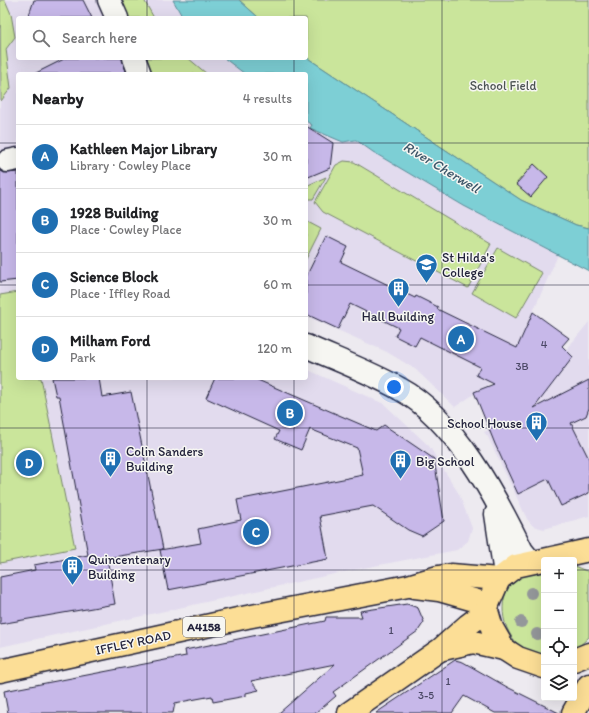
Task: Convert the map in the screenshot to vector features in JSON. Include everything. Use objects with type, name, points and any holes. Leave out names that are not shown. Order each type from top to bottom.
[{"type":"main road","points":[[349,713],[441,649],[487,607],[502,576],[516,566],[589,550]]},
{"type":"main road","name":"IFFLEY ROAD","points":[[0,670],[247,617],[408,586],[438,576],[502,576]]},
{"type":"main road","name":"IFFLEY ROAD","points":[[408,586],[439,590],[487,607]]},
{"type":"main road","points":[[487,607],[492,628],[504,649]]},
{"type":"main road","points":[[441,649],[473,642],[504,649],[518,658],[541,666]]},
{"type":"main road","points":[[577,659],[589,654]]},
{"type":"main road","points":[[573,713],[589,685]]},
{"type":"main road","points":[[565,713],[566,701]]},
{"type":"street","points":[[109,0],[116,16]]},
{"type":"street","points":[[135,60],[139,72]]},
{"type":"street","points":[[308,347],[401,389],[427,408],[466,452],[494,499],[522,551],[531,562]]},
{"type":"street","points":[[494,499],[502,576]]},
{"type":"shaded area","points":[[0,0],[173,0],[182,16],[16,16],[16,60],[227,60],[242,72],[16,72],[16,148],[0,151]]},
{"type":"shaded area","name":"St Hilda's College","points":[[308,122],[312,125],[310,128],[343,142],[356,140],[373,152],[464,206],[558,255],[520,341],[501,376],[455,407],[415,369],[387,352],[308,317]]},
{"type":"shaded area","points":[[16,161],[16,380],[308,380],[308,370],[384,404],[429,446],[459,494],[472,528],[468,541],[457,550],[348,571],[0,647],[0,164]]},
{"type":"shaded area","points":[[589,322],[589,516],[544,529],[533,526],[527,519],[488,437],[484,432],[496,427],[565,351]]},
{"type":"green space","points":[[0,0],[5,0],[11,14],[15,37],[6,49],[11,88],[1,101]]},
{"type":"green space","points":[[119,0],[144,0],[153,16],[125,16]]},
{"type":"green space","name":"School Field","points":[[239,0],[589,0],[589,228],[576,225],[521,200],[308,58],[308,16],[257,16]]},
{"type":"green space","points":[[144,60],[190,60],[205,72],[151,72]]},
{"type":"green space","points":[[344,161],[354,162],[491,244],[468,288],[323,212],[315,202],[336,165]]},
{"type":"green space","points":[[326,177],[313,199],[308,199],[308,185]]},
{"type":"green space","points":[[308,222],[321,229],[308,255]]},
{"type":"green space","points":[[498,248],[542,273],[516,318],[472,293]]},
{"type":"green space","points":[[16,292],[16,380],[41,380],[75,548],[0,563],[0,295]]},
{"type":"green space","points":[[577,567],[589,572],[589,637],[577,648]]},
{"type":"green space","points":[[541,571],[541,655],[523,648],[515,641],[509,633],[503,612],[503,602],[506,592],[520,577]]},
{"type":"water","points":[[173,0],[239,0],[257,16],[182,16]]},
{"type":"water","name":"River Cherwell","points":[[308,58],[521,200],[576,225],[589,228],[589,271],[464,206],[373,152],[356,140],[343,142],[310,128],[312,125],[308,122],[308,72],[242,72],[227,60],[308,60]]},
{"type":"building","points":[[34,0],[83,0],[91,16],[29,16]]},
{"type":"building","points":[[62,60],[123,60],[126,72],[38,72]]},
{"type":"building","points":[[308,127],[333,143],[330,168],[308,177]]},
{"type":"building","points":[[534,164],[548,177],[531,197],[516,184]]},
{"type":"building","points":[[0,170],[4,173],[16,172],[16,280],[0,282]]},
{"type":"building","points":[[326,236],[348,247],[341,262],[415,298],[416,296],[438,307],[437,309],[517,348],[533,312],[569,338],[562,346],[573,357],[534,408],[589,380],[589,408],[586,416],[571,423],[589,459],[589,493],[561,506],[548,479],[518,494],[495,444],[474,392],[494,384],[476,375],[480,367],[420,337],[415,346],[395,336],[399,328],[350,304],[338,329],[308,315],[308,273]]},
{"type":"building","name":"Colin Sanders Building","points":[[52,380],[99,380],[102,397],[131,392],[163,549],[107,558],[115,604],[0,624],[0,577],[35,570],[34,565],[88,555],[59,396],[56,396]]},
{"type":"building","points":[[214,380],[258,380],[376,431],[384,425],[434,459],[444,521],[422,536],[408,530],[373,506],[320,516],[328,559],[168,590],[160,550],[201,543],[198,529],[241,520],[237,500],[363,475],[357,448],[310,429],[301,450],[275,439],[279,431],[206,398]]},
{"type":"building","points":[[407,604],[418,608],[424,622],[418,631],[333,692],[336,696],[316,713],[279,713],[335,664],[251,681],[259,690],[246,693],[246,696],[213,702],[212,696],[175,703],[173,713],[8,713],[4,691],[186,656],[185,650],[325,621],[326,617],[362,617],[360,611]]},
{"type":"building","points":[[455,660],[463,662],[507,687],[559,713],[495,713],[464,696],[452,713],[376,713]]},
{"type":"place","name":"St Hilda's College","points":[[426,284]]},
{"type":"place","name":"Hall Building","points":[[398,308]]},
{"type":"place","name":"Kathleen Major Library","points":[[461,339]]},
{"type":"place","name":"1928 Building","points":[[290,413]]},
{"type":"place","name":"School House","points":[[537,442]]},
{"type":"place","name":"Milham Ford","points":[[29,463]]},
{"type":"place","name":"Colin Sanders Building","points":[[111,478]]},
{"type":"place","name":"Big School","points":[[401,480]]},
{"type":"place","name":"Science Block","points":[[256,532]]},
{"type":"place","name":"Quincentenary Building","points":[[73,586]]}]
